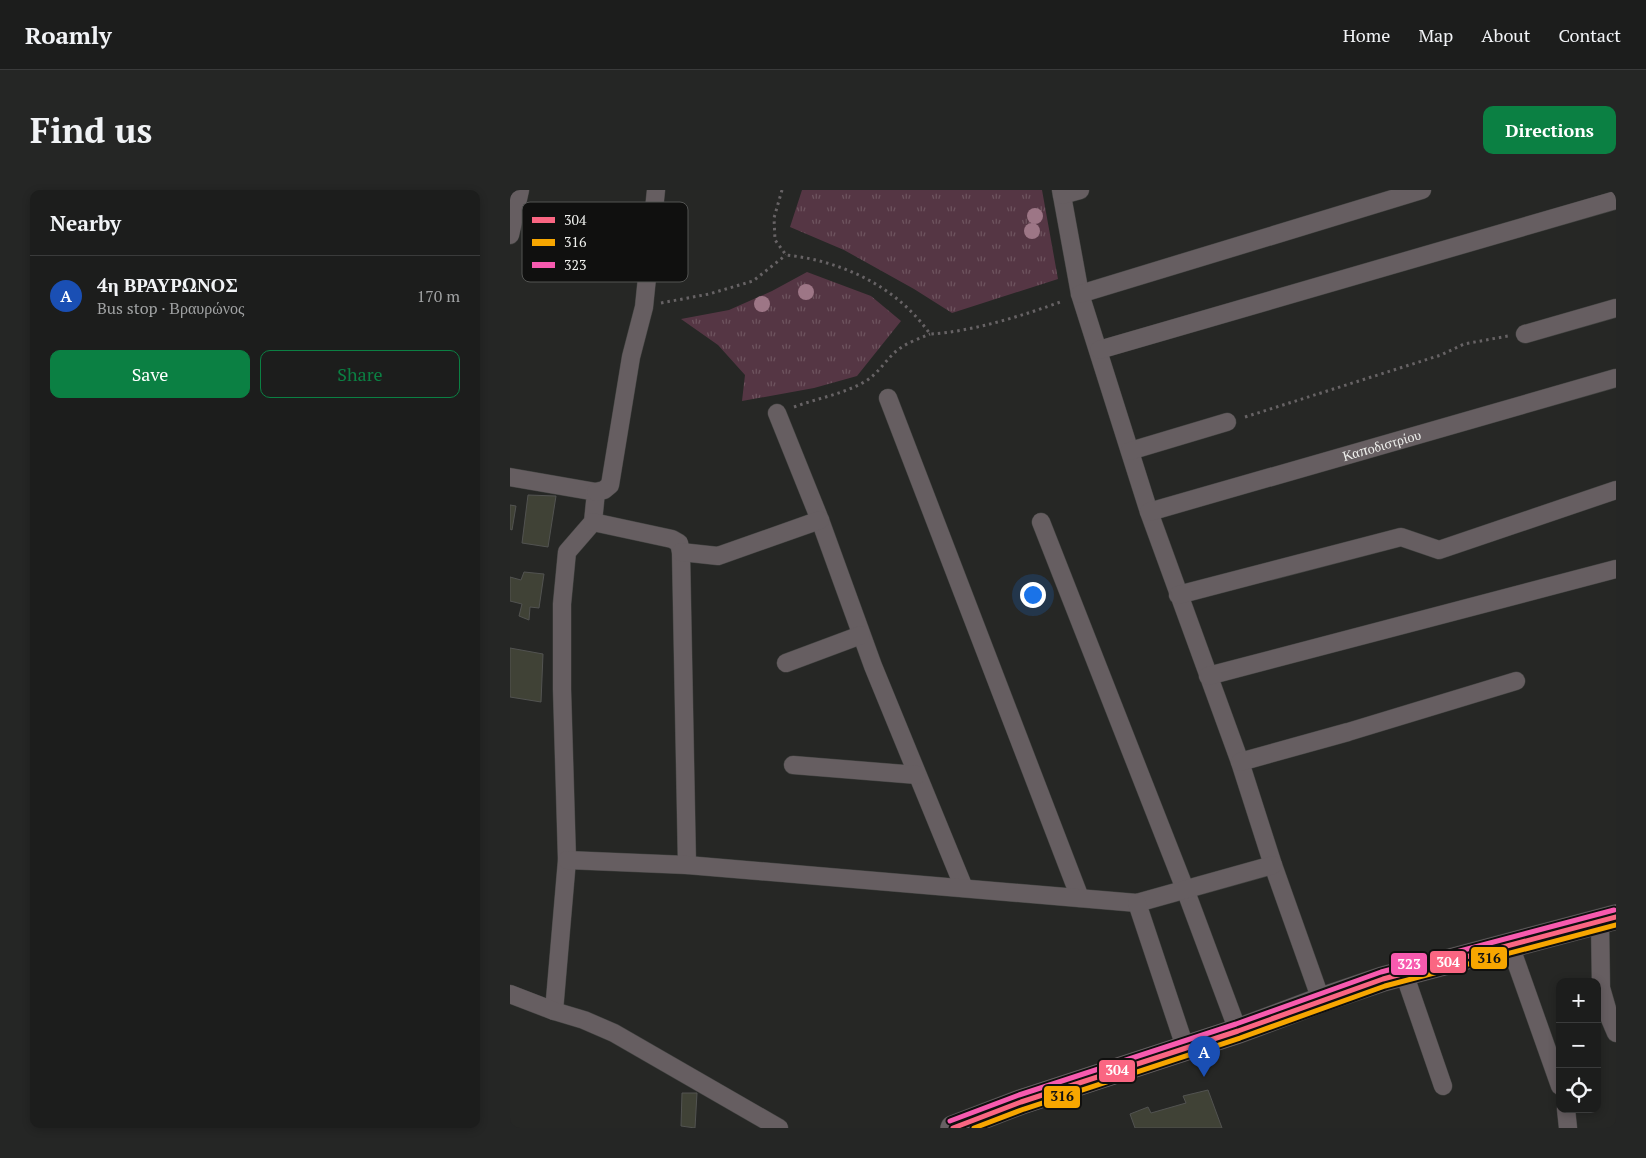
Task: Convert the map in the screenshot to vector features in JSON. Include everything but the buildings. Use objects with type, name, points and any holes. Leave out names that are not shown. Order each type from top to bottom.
[{"type":"main road","points":[[953,1128],[1021,1102],[1238,1031],[1320,1000],[1404,973],[1608,919]]},
{"type":"street","points":[[510,235],[520,190]]},
{"type":"street","points":[[1080,190],[1062,193],[1080,294],[1149,512],[1240,762],[1273,866],[1320,1000]]},
{"type":"street","points":[[1080,294],[1422,190]]},
{"type":"street","points":[[1099,350],[1616,200]]},
{"type":"street","points":[[510,477],[596,492],[604,490],[610,485],[631,357],[644,307],[647,282]]},
{"type":"street","points":[[1525,334],[1616,308]]},
{"type":"street","name":"Καποδιστρίου","points":[[1149,512],[1616,378]]},
{"type":"street","points":[[888,398],[1080,898]]},
{"type":"street","points":[[777,414],[820,520],[861,635],[964,888]]},
{"type":"street","points":[[1130,451],[1227,422]]},
{"type":"street","points":[[1178,595],[1401,537],[1439,550],[1616,490]]},
{"type":"street","points":[[554,1011],[567,860],[562,689],[562,604],[568,552],[593,522],[596,492]]},
{"type":"street","points":[[681,552],[718,556],[820,520]]},
{"type":"street","points":[[593,522],[672,539],[679,544],[681,552],[687,865]]},
{"type":"street","points":[[1041,522],[1185,889],[1238,1031]]},
{"type":"street","points":[[1208,676],[1616,569]]},
{"type":"street","points":[[786,663],[861,635]]},
{"type":"street","points":[[1240,762],[1516,681]]},
{"type":"street","points":[[793,765],[917,775]]},
{"type":"street","points":[[567,860],[687,865],[1137,903],[1273,866]]},
{"type":"street","points":[[1137,903],[1185,1048]]},
{"type":"street","points":[[1608,919],[1601,988],[1616,1033]]},
{"type":"street","points":[[1510,944],[1556,1075]]},
{"type":"street","points":[[1404,973],[1442,1086]]},
{"type":"street","points":[[510,994],[584,1020],[614,1033],[779,1128]]},
{"type":"street","points":[[1566,1113],[1568,1128]]},
{"type":"path","points":[[782,190],[774,218],[775,240],[786,256]]},
{"type":"path","points":[[644,307],[709,294],[753,280],[786,256],[808,258],[832,264],[858,274],[881,287],[904,304],[930,334]]},
{"type":"path","points":[[777,414],[849,390],[868,380],[881,369],[894,353],[912,341],[930,334],[971,328],[1029,313],[1080,294]]},
{"type":"path","points":[[1227,422],[1441,355],[1464,344],[1525,334]]},
{"type":"green space","points":[[802,190],[1042,190],[1058,279],[952,313],[914,289],[844,250],[790,227]]},
{"type":"green space","points":[[807,272],[871,296],[901,321],[857,376],[814,388],[742,401],[745,375],[718,345],[681,319],[729,310],[772,291]]},
{"type":"transit line","name":"323","points":[[950,1121],[1019,1095],[1236,1024],[1381,972],[1614,910]]},
{"type":"transit line","name":"304","points":[[953,1128],[1021,1102],[1238,1031],[1383,979],[1616,917]]},
{"type":"transit line","name":"316","points":[[974,1128],[1024,1109],[1240,1038],[1385,986],[1616,925]]},
{"type":"place","name":"4η ΒΡΑΥΡΩΝΟΣ","points":[[1204,1077]]}]
